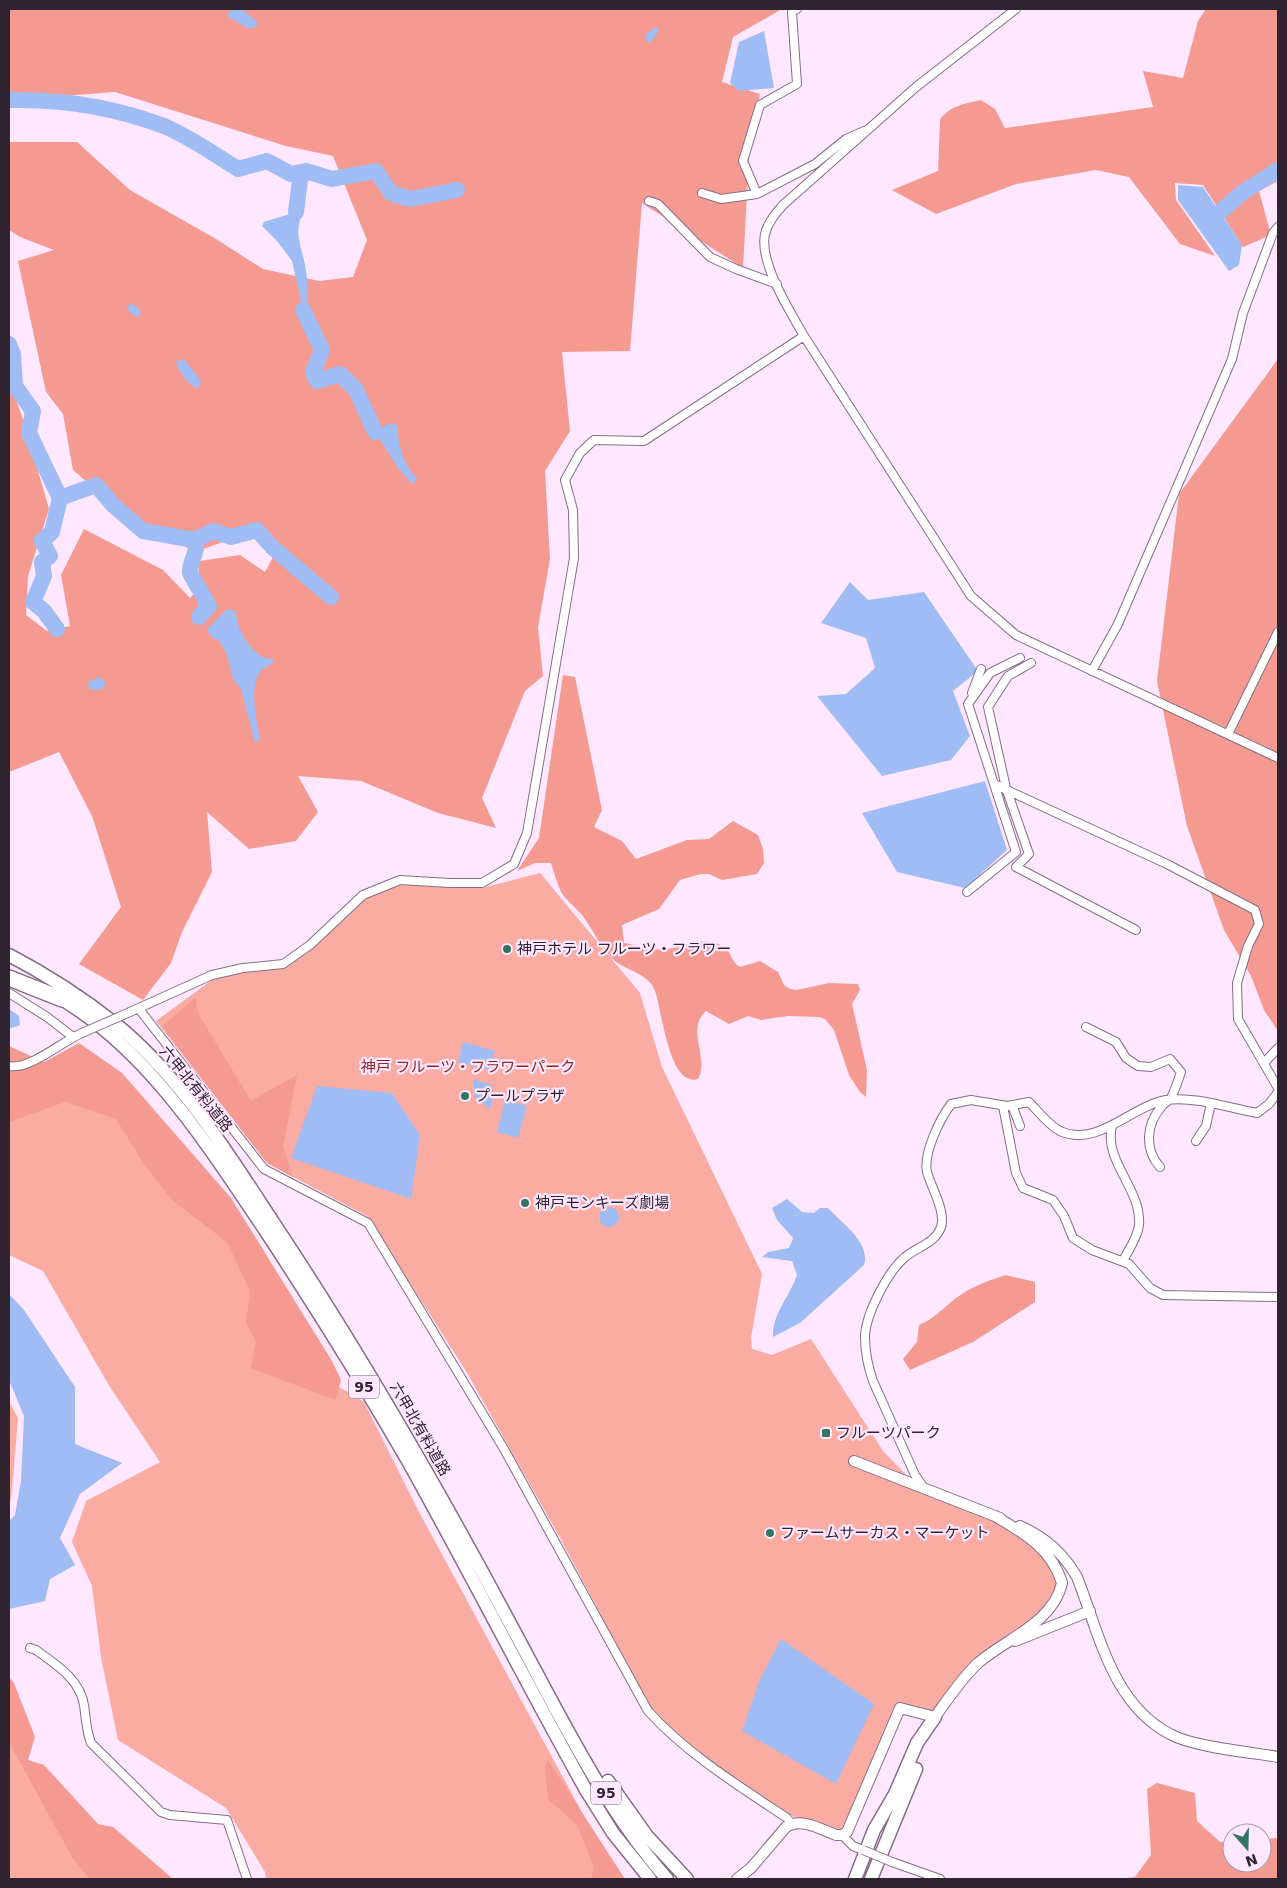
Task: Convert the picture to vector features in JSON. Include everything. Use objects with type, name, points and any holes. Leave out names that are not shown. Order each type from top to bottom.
[{"type":"highway","points":[[9,978],[62,999]]},
{"type":"main road","name":"六甲北有料道路","points":[[9,955],[37,969],[125,1032],[188,1100],[226,1152],[319,1291],[414,1448],[552,1701],[599,1783],[631,1832],[667,1879]]},
{"type":"main road","name":"六甲北有料道路","points":[[9,971],[62,999],[115,1039],[150,1074],[217,1159],[352,1367],[407,1461],[586,1790],[613,1833],[645,1876]]},
{"type":"main road","points":[[552,1701],[647,1836],[686,1879]]},
{"type":"main road","points":[[862,1879],[935,1718]]},
{"type":"main road","points":[[855,1879],[874,1830],[900,1795]]},
{"type":"main road","points":[[871,1879],[900,1795]]},
{"type":"main road","points":[[878,1879],[900,1795]]},
{"type":"street","points":[[757,194],[743,161],[760,105],[797,84],[792,12],[797,9]]},
{"type":"street","points":[[1016,9],[916,87],[783,205],[772,218],[765,233],[764,249],[777,284],[804,336],[971,596],[1016,635],[1278,758]]},
{"type":"street","points":[[702,192],[721,199],[757,194],[815,164],[846,139],[869,129]]},
{"type":"street","points":[[649,201],[658,204],[710,257],[736,270],[777,284]]},
{"type":"street","points":[[1092,671],[1118,624],[1232,359],[1243,313],[1273,234],[1278,227]]},
{"type":"street","points":[[9,1066],[16,1067],[28,1064],[73,1037],[212,975],[243,968],[283,964],[310,945],[363,895],[400,880],[450,884],[482,883],[514,864],[527,833],[574,558],[573,510],[565,480],[580,452],[594,440],[644,441],[804,336]]},
{"type":"street","points":[[1228,734],[1278,632]]},
{"type":"street","points":[[968,704],[990,673],[1020,658]]},
{"type":"street","points":[[1031,663],[1008,676],[988,707],[1006,788],[1029,854],[1016,867],[1136,930]]},
{"type":"street","points":[[967,892],[1016,852],[996,785],[968,704],[981,669]]},
{"type":"street","points":[[996,785],[1167,864],[1255,910],[1259,924],[1248,946],[1238,983],[1238,1019],[1265,1062],[1278,1088]]},
{"type":"street","points":[[9,993],[47,1017],[73,1037]]},
{"type":"street","points":[[139,1009],[264,1169],[368,1223],[504,1449],[648,1711],[666,1732],[733,1782],[787,1818],[791,1824]]},
{"type":"street","points":[[1086,1026],[1116,1042],[1126,1058],[1138,1066],[1151,1066],[1170,1059],[1181,1072],[1170,1100],[1162,1105],[1150,1126],[1148,1141],[1154,1159],[1160,1167]]},
{"type":"street","points":[[1265,1062],[1278,1048]]},
{"type":"street","points":[[924,1488],[915,1475],[872,1381],[868,1365],[865,1335],[874,1305],[892,1272],[904,1258],[935,1238],[941,1226],[942,1217],[926,1170],[928,1154],[943,1116],[951,1104],[971,1100],[1003,1106],[1029,1102],[1060,1131],[1077,1134],[1090,1133],[1112,1126],[1136,1111],[1170,1100],[1179,1099],[1211,1103],[1256,1113],[1269,1104],[1278,1092]]},
{"type":"street","points":[[1196,1141],[1206,1126],[1211,1103]]},
{"type":"street","points":[[1012,1105],[1020,1126]]},
{"type":"street","points":[[1003,1106],[1016,1173],[1023,1188],[1053,1200],[1064,1216],[1073,1238],[1092,1250],[1129,1264],[1150,1288],[1163,1295],[1278,1297]]},
{"type":"street","points":[[1112,1126],[1109,1137],[1113,1156],[1126,1178],[1139,1225],[1123,1261]]},
{"type":"street","points":[[854,1461],[1037,1534],[1060,1552],[1077,1577],[1113,1672],[1134,1706],[1151,1722],[1171,1735],[1190,1741],[1278,1756]]},
{"type":"street","points":[[842,1835],[847,1832],[853,1821],[900,1708],[935,1718],[962,1680],[979,1662],[1009,1643],[1052,1607],[1060,1593],[1062,1582],[1056,1565],[1046,1551],[995,1516]]},
{"type":"street","points":[[1009,1643],[1090,1611]]},
{"type":"street","points":[[30,1648],[36,1650],[69,1675],[84,1702],[85,1728],[90,1743],[161,1812],[170,1815],[227,1820],[247,1879]]},
{"type":"street","points":[[737,1879],[751,1868],[786,1827],[799,1822],[842,1835],[853,1846],[940,1879]]},
{"type":"green space","name":"神戸 フルーツ・フラワーパーク","points":[[540,873],[640,993],[662,1067],[762,1274],[751,1338],[752,1349],[772,1355],[811,1339],[883,1451],[925,1494],[1019,1530],[1041,1544],[1056,1583],[1052,1601],[1007,1642],[969,1668],[935,1717],[899,1707],[842,1832],[798,1819],[729,1777],[669,1729],[650,1707],[559,1536],[466,1371],[367,1216],[267,1163],[156,1021],[212,980],[243,971],[284,967],[310,948],[366,898],[399,885],[482,888]]},
{"type":"green space","points":[[9,1073],[120,1089],[190,1171],[306,1367],[364,1402],[419,1512],[584,1816],[614,1879],[266,1879],[265,1872],[226,1808],[118,1740],[101,1657],[92,1586],[72,1542],[86,1501],[160,1462],[110,1387],[43,1271],[9,1255]]},
{"type":"green space","points":[[9,1401],[18,1418],[11,1501],[9,1500]]},
{"type":"green space","points":[[9,1738],[11,1747],[72,1858],[89,1879],[9,1879]]},
{"type":"shaded area","points":[[9,9],[782,9],[733,37],[722,82],[760,94],[749,157],[743,268],[642,203],[630,351],[562,352],[570,431],[545,471],[550,559],[538,627],[543,676],[525,691],[482,798],[496,828],[438,813],[361,781],[298,776],[318,812],[296,841],[249,849],[207,812],[212,872],[182,932],[171,963],[143,1000],[79,964],[121,907],[92,816],[59,752],[9,772],[9,380],[23,419],[49,509],[28,576],[26,615],[47,631],[70,626],[61,575],[84,529],[163,570],[190,598],[198,589],[199,561],[240,555],[265,572],[274,555],[251,532],[195,552],[122,512],[73,470],[63,414],[46,392],[18,261],[54,250],[20,237],[9,230],[9,142],[77,142],[130,190],[216,239],[263,269],[319,281],[353,277],[367,240],[333,156],[286,146],[115,92],[9,100]]},
{"type":"shaded area","points":[[1206,9],[1278,9],[1278,181],[1259,191],[1271,235],[1243,247],[1203,185],[1175,183],[1176,200],[1215,256],[1180,244],[1129,177],[1096,170],[1016,184],[936,214],[892,190],[938,171],[940,120],[948,111],[964,104],[981,100],[995,109],[1005,128],[1153,107],[1143,71],[1183,78],[1198,21]]},
{"type":"shaded area","points":[[1278,359],[1278,1031],[1264,1010],[1251,976],[1224,930],[1187,826],[1157,681],[1179,494]]},
{"type":"shaded area","points":[[563,675],[575,677],[602,810],[594,827],[622,841],[636,859],[687,840],[709,839],[733,821],[758,835],[763,849],[764,863],[757,874],[722,880],[709,874],[701,874],[680,880],[659,909],[622,925],[624,943],[651,949],[662,949],[702,941],[716,943],[727,949],[734,962],[740,967],[760,961],[778,972],[784,985],[790,989],[797,990],[829,983],[858,984],[860,990],[852,1004],[867,1070],[866,1097],[860,1092],[849,1075],[834,1030],[825,1019],[819,1017],[788,1016],[761,1020],[748,1016],[729,1024],[706,1011],[700,1018],[697,1035],[701,1071],[698,1079],[688,1079],[680,1072],[673,1060],[652,985],[643,977],[610,957],[582,915],[561,892],[551,863],[535,863],[517,871],[539,838]]},
{"type":"shaded area","points":[[196,997],[198,1013],[251,1101],[297,1075],[283,1147],[293,1177],[267,1163],[162,1026]]},
{"type":"shaded area","points":[[79,1043],[122,1073],[231,1198],[332,1361],[341,1380],[335,1400],[251,1368],[256,1342],[246,1322],[250,1291],[227,1242],[173,1201],[144,1164],[116,1119],[65,1102],[9,1122],[9,1046],[44,1062]]},
{"type":"shaded area","points":[[1006,1275],[1035,1282],[1035,1302],[973,1342],[910,1370],[903,1359],[917,1342],[919,1325],[934,1317],[967,1291]]},
{"type":"shaded area","points":[[9,1677],[14,1683],[35,1737],[28,1760],[44,1765],[98,1824],[113,1827],[173,1879],[89,1879],[72,1858],[11,1747],[9,1738]]},
{"type":"shaded area","points":[[548,1760],[625,1879],[591,1879],[594,1867],[577,1825],[548,1799],[545,1766]]},
{"type":"shaded area","points":[[1157,1783],[1195,1793],[1197,1821],[1222,1842],[1222,1873],[1272,1873],[1272,1838],[1278,1838],[1278,1879],[1116,1879],[1135,1877],[1151,1855],[1147,1789]]},
{"type":"water","points":[[232,9],[241,9],[257,21],[256,28],[247,28],[227,16]]},
{"type":"water","points":[[656,27],[659,31],[650,43],[646,40],[646,34]]},
{"type":"water","points":[[764,31],[774,88],[739,91],[730,83],[739,42]]},
{"type":"water","points":[[1178,185],[1203,187],[1242,245],[1239,265],[1229,271],[1178,200]]},
{"type":"water","points":[[296,212],[301,216],[299,240],[307,276],[308,311],[303,310],[292,261],[277,241],[262,226],[264,222]]},
{"type":"water","points":[[132,303],[141,311],[138,318],[126,309]]},
{"type":"water","points":[[184,359],[201,381],[198,389],[187,381],[176,362]]},
{"type":"water","points":[[390,423],[398,426],[402,454],[408,467],[417,479],[412,484],[398,468],[375,432]]},
{"type":"water","points":[[850,582],[868,600],[924,592],[978,671],[953,691],[970,736],[951,760],[882,776],[817,696],[846,694],[875,668],[866,638],[821,623]]},
{"type":"water","points":[[227,609],[236,611],[239,628],[253,649],[261,656],[275,660],[263,669],[255,683],[254,702],[260,739],[255,743],[241,689],[233,679],[227,655],[220,642],[210,636],[207,629]]},
{"type":"water","points":[[100,677],[106,684],[101,690],[89,689],[88,682]]},
{"type":"water","points":[[985,781],[1007,850],[965,888],[897,872],[862,813]]},
{"type":"water","points":[[9,1009],[19,1016],[20,1025],[9,1029]]},
{"type":"water","points":[[463,1042],[495,1051],[489,1070],[458,1062]]},
{"type":"water","points":[[473,1079],[492,1085],[490,1090],[495,1092],[490,1109],[475,1098]]},
{"type":"water","points":[[317,1086],[392,1093],[420,1135],[411,1199],[291,1158]]},
{"type":"water","points":[[505,1100],[527,1106],[518,1138],[497,1132]]},
{"type":"water","points":[[787,1199],[802,1212],[814,1213],[820,1208],[828,1208],[854,1234],[863,1249],[865,1257],[864,1265],[800,1323],[773,1337],[773,1329],[778,1313],[797,1275],[792,1261],[762,1257],[768,1252],[789,1248],[793,1238],[777,1220],[772,1208]]},
{"type":"water","points":[[605,1207],[613,1207],[619,1213],[619,1221],[613,1227],[605,1227],[599,1221],[599,1213]]},
{"type":"water","points":[[9,1294],[24,1310],[75,1387],[75,1444],[122,1463],[80,1494],[60,1538],[75,1565],[50,1579],[45,1601],[9,1609],[9,1521],[15,1515],[21,1481],[24,1416],[9,1380]]},
{"type":"water","points":[[781,1639],[874,1704],[836,1784],[742,1731],[760,1679]]},
{"type":"waterway","points":[[9,100],[49,101],[88,105],[145,119],[183,135],[238,169],[267,161],[291,174],[306,171],[332,179],[376,171],[391,193],[410,199],[457,190]]},
{"type":"waterway","points":[[1220,212],[1243,192],[1278,170]]},
{"type":"waterway","points":[[296,212],[301,172]]},
{"type":"waterway","points":[[303,310],[322,350],[313,372],[317,381],[340,374],[356,390],[375,432]]},
{"type":"waterway","points":[[9,344],[13,354],[15,386],[33,411],[29,433],[60,498],[96,485],[113,505],[143,531],[195,540],[213,531],[231,537],[257,530],[273,548],[331,597]]},
{"type":"waterway","points":[[57,629],[44,611],[33,602],[44,576],[42,562],[50,556],[42,541],[52,532],[60,498]]},
{"type":"waterway","points":[[195,540],[196,549],[190,573],[209,606],[199,617]]},
{"type":"place","name":"神戸ホテル フルーツ・フラワー","points":[[507,949]]},
{"type":"place","name":"プールプラザ","points":[[465,1096]]},
{"type":"place","name":"神戸モンキーズ劇場","points":[[525,1203]]},
{"type":"place","name":"フルーツパーク","points":[[826,1433]]},
{"type":"place","name":"ファームサーカス・マーケット","points":[[770,1533]]}]
